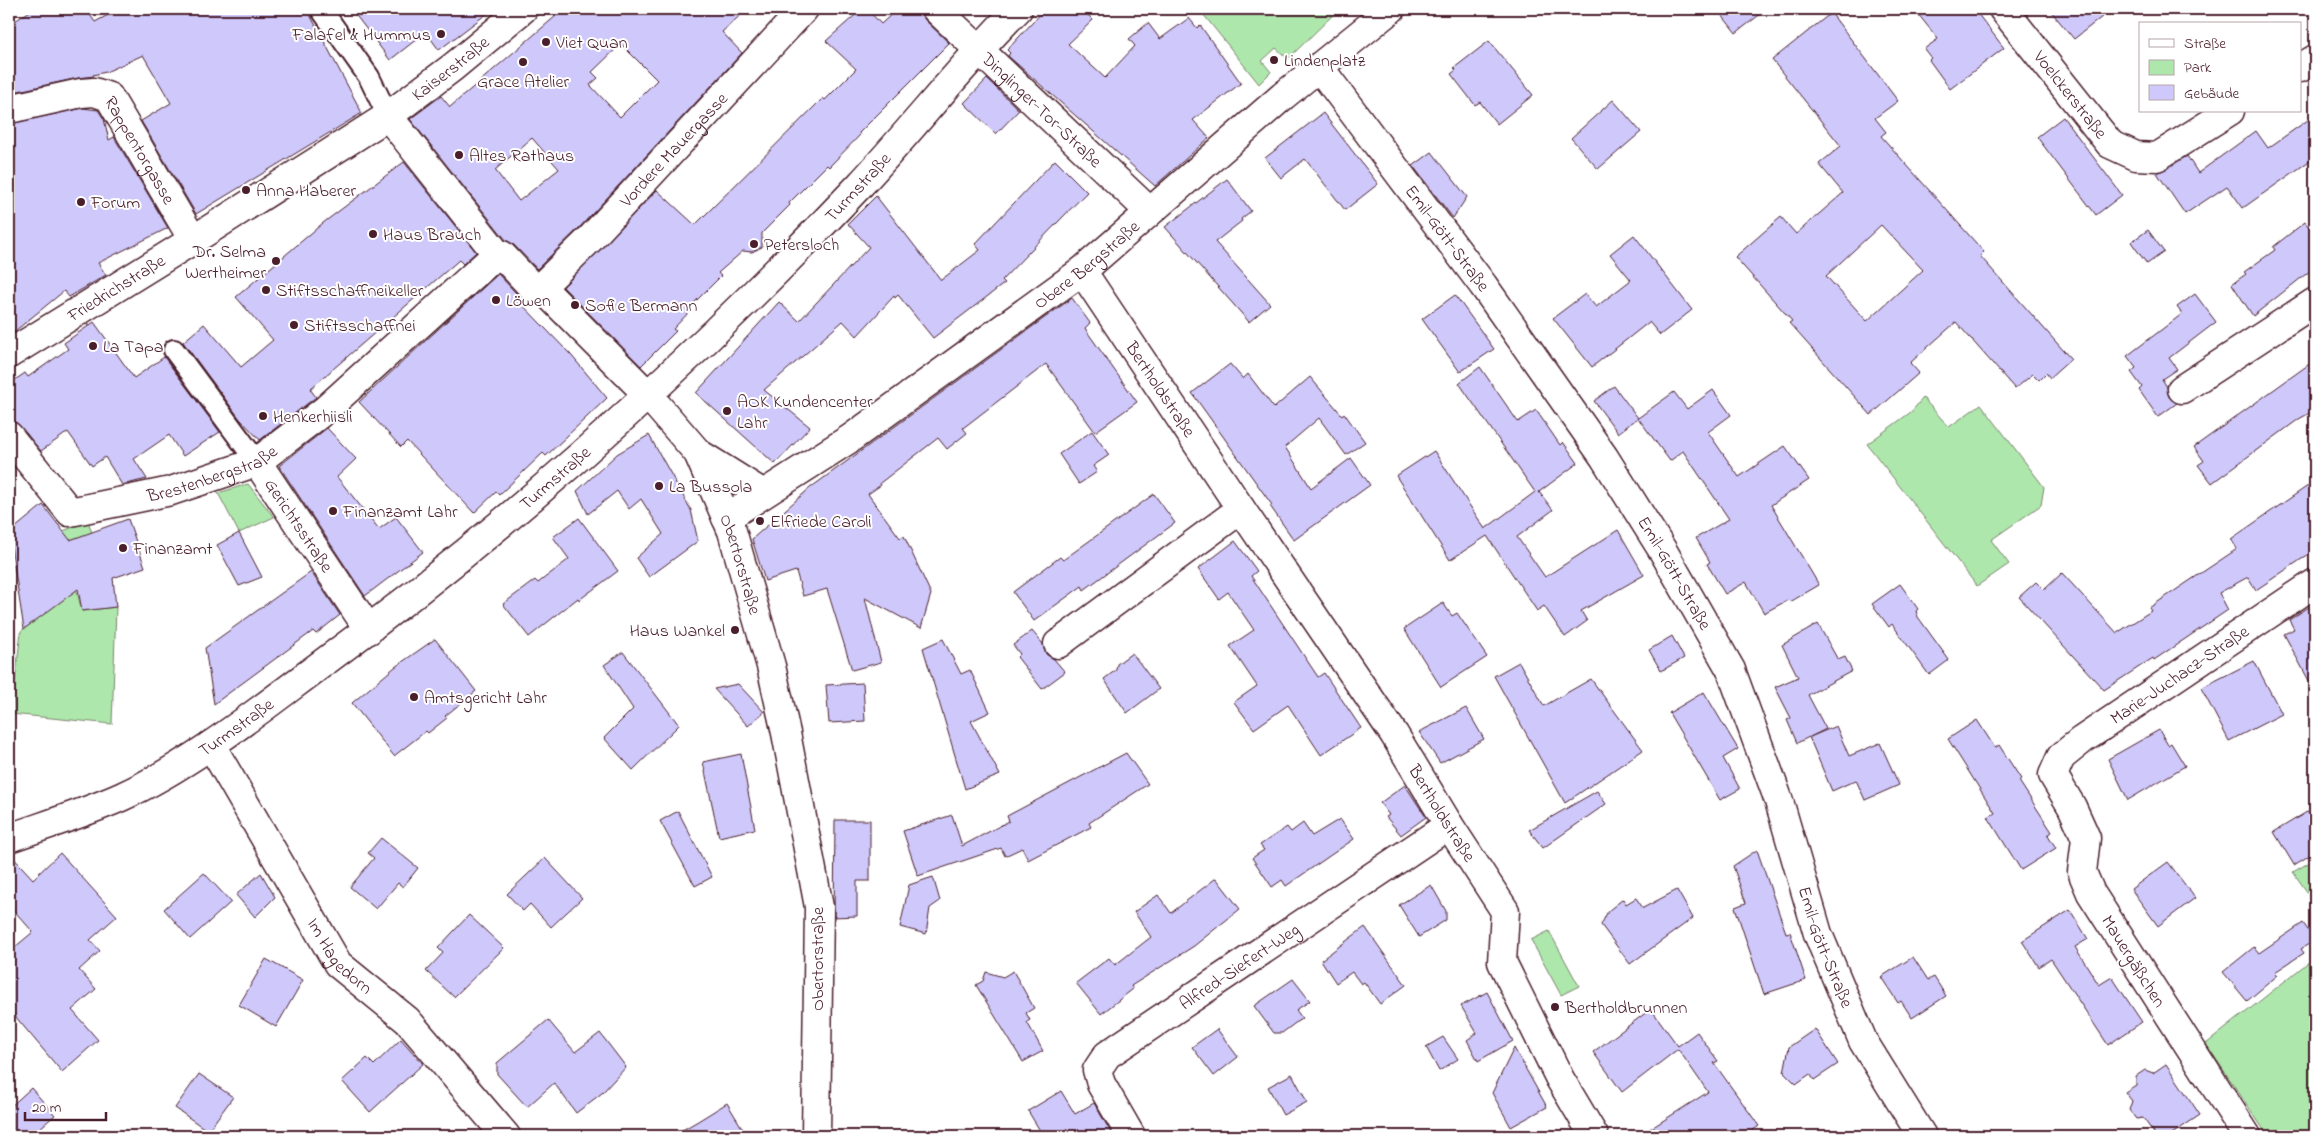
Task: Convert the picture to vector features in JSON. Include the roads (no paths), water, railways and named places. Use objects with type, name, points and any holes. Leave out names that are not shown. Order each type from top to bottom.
[{"type":"street","points":[[321,9],[369,77],[390,114]]},
{"type":"street","name":"Kaiserstraße","points":[[390,114],[453,67],[523,9]]},
{"type":"street","name":"Vordere Mauergasse","points":[[540,287],[590,239],[804,9]]},
{"type":"street","name":"Dinglinger-Tor-Straße","points":[[936,9],[1150,211]]},
{"type":"street","name":"Turmstraße","points":[[9,838],[122,796],[210,745],[369,630],[446,571],[612,429],[743,304],[857,188],[926,113],[978,48],[1018,9]]},
{"type":"street","name":"Obere Bergstraße","points":[[726,518],[762,493],[851,438],[1082,271],[1319,67],[1391,9]]},
{"type":"street","name":"Voelckerstraße","points":[[2003,9],[2110,144],[2136,156],[2157,156],[2228,112]]},
{"type":"street","points":[[2302,67],[2315,59]]},
{"type":"street","name":"Emil-Gött-Straße","points":[[1319,67],[1483,285],[1604,457],[1663,551],[1731,670],[1779,801],[1818,934],[1863,1041],[1922,1136]]},
{"type":"street","name":"Rappentorgasse","points":[[9,109],[81,93],[94,92],[109,97],[194,240]]},
{"type":"street","name":"Friedrichstraße","points":[[9,354],[194,240],[390,114]]},
{"type":"street","name":"Obertorstraße","points":[[390,114],[497,254],[502,255],[527,285],[533,288],[540,287],[648,395],[698,453],[732,531],[770,666],[796,781],[819,907],[816,1136]]},
{"type":"street","name":"Brestenbergstraße","points":[[9,436],[70,512],[171,491],[256,462],[325,410],[497,254]]},
{"type":"street","name":"Bertholdstraße","points":[[1082,271],[1394,734],[1449,825],[1505,911],[1502,962],[1560,1079],[1594,1136]]},
{"type":"street","points":[[2182,389],[2315,302]]},
{"type":"street","name":"Gerichtsstraße","points":[[174,350],[256,462],[369,630]]},
{"type":"street","points":[[698,453],[762,493]]},
{"type":"street","points":[[1058,644],[1241,509]]},
{"type":"street","name":"Marie-Juchacz-Straße","points":[[2052,775],[2061,757],[2082,740],[2315,583]]},
{"type":"street","name":"Im Hagedorn","points":[[210,745],[338,964],[407,1020],[506,1136]]},
{"type":"street","name":"Mauergäßchen","points":[[2052,775],[2072,807],[2086,838],[2082,872],[2090,893],[2247,1136]]},
{"type":"street","name":"Alfred-Siefert-Weg","points":[[1131,1136],[1102,1084],[1097,1070],[1107,1055],[1449,825]]},
{"type":"place","name":"Falafel & Hummus","points":[[441,34]]},
{"type":"place","name":"Viet Quan","points":[[546,42]]},
{"type":"place","name":"Lindenplatz","points":[[1274,60]]},
{"type":"place","name":"Grace Atelier","points":[[523,62]]},
{"type":"place","name":"Altes Rathaus","points":[[459,155]]},
{"type":"place","name":"Anna Haberer","points":[[246,190]]},
{"type":"place","name":"Forum","points":[[81,202]]},
{"type":"place","name":"Haus Brauch","points":[[373,234]]},
{"type":"place","name":"Petersloch","points":[[754,244]]},
{"type":"place","name":"Dr. Selma Wertheimer","points":[[276,261]]},
{"type":"place","name":"Stiftsschaffneikeller","points":[[266,290]]},
{"type":"place","name":"Löwen","points":[[496,300]]},
{"type":"place","name":"Sofie Bermann","points":[[575,305]]},
{"type":"place","name":"Stiftsschaffnei","points":[[294,325]]},
{"type":"place","name":"La Tapa","points":[[93,346]]},
{"type":"place","name":"AOK Kundencenter Lahr","points":[[727,411]]},
{"type":"place","name":"Henkerhiisli","points":[[263,416]]},
{"type":"place","name":"La Bussola","points":[[659,486]]},
{"type":"place","name":"Finanzamt Lahr","points":[[333,511]]},
{"type":"place","name":"Elfriede Caroli","points":[[760,521]]},
{"type":"place","name":"Finanzamt","points":[[123,548]]},
{"type":"place","name":"Haus Wankel","points":[[735,630]]},
{"type":"place","name":"Amtsgericht Lahr","points":[[414,697]]},
{"type":"place","name":"Bertholdbrunnen","points":[[1555,1007]]}]
